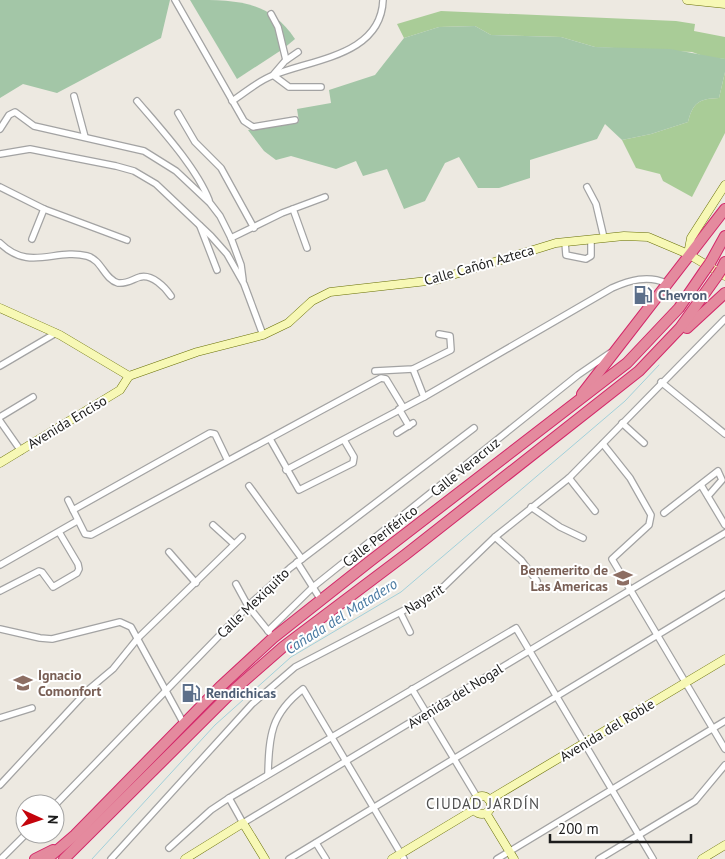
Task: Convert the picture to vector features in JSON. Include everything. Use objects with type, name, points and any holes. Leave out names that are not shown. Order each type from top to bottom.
[{"type":"highway","points":[[567,411],[620,347],[688,254],[697,246],[725,209]]},
{"type":"highway","name":"Calle Periférico","points":[[48,859],[86,823],[271,635],[321,600],[567,411],[639,352],[679,308],[708,266],[725,236]]},
{"type":"highway","points":[[665,346],[689,318],[722,271]]},
{"type":"highway","points":[[68,857],[235,689],[283,647],[604,400],[725,293]]},
{"type":"highway","points":[[35,859],[58,846],[86,823]]},
{"type":"main road","points":[[688,0],[725,4]]},
{"type":"main road","points":[[722,271],[688,254],[691,238],[725,184]]},
{"type":"main road","name":"Calle Cañón Azteca","points":[[129,376],[197,352],[263,335],[288,323],[312,301],[330,292],[436,280],[565,242],[624,236],[648,236],[688,254]]},
{"type":"main road","points":[[0,308],[56,333],[129,376]]},
{"type":"main road","name":"Avenida Enciso","points":[[0,463],[120,390],[129,376]]},
{"type":"main road","name":"Avenida del Roble","points":[[489,800],[725,659]]},
{"type":"main road","points":[[483,796],[489,800],[491,806],[486,813],[480,813],[475,809],[474,803],[477,797],[483,796]]},
{"type":"main road","points":[[392,859],[402,856],[475,809]]},
{"type":"main road","points":[[486,813],[512,855]]},
{"type":"main road","points":[[244,823],[266,859]]},
{"type":"main road","name":"Avenida del Nogal","points":[[185,859],[244,823]]},
{"type":"main road","points":[[702,859],[725,845]]},
{"type":"street","points":[[175,0],[244,121],[253,127],[295,120]]},
{"type":"street","points":[[232,101],[274,75],[324,60],[361,41],[380,20],[382,0]]},
{"type":"street","points":[[271,14],[278,27],[286,60]]},
{"type":"street","points":[[274,75],[286,60],[298,52]]},
{"type":"street","points":[[274,75],[289,87],[321,87]]},
{"type":"street","points":[[74,96],[85,137]]},
{"type":"street","points":[[137,101],[177,150],[205,189],[210,203],[231,238],[242,265],[244,284]]},
{"type":"street","points":[[0,129],[9,115],[15,112],[34,126],[144,151],[176,171],[210,203]]},
{"type":"street","points":[[178,113],[195,142],[221,168],[254,228]]},
{"type":"street","points":[[0,154],[30,150],[116,166],[134,172],[156,184],[221,246],[244,284],[263,335]]},
{"type":"street","points":[[0,187],[44,209],[127,240]]},
{"type":"street","points":[[587,187],[596,204],[604,238]]},
{"type":"street","points":[[231,238],[293,209],[325,197]]},
{"type":"street","points":[[32,238],[44,209]]},
{"type":"street","points":[[293,209],[307,248]]},
{"type":"street","points":[[200,226],[217,270]]},
{"type":"street","points":[[565,242],[566,255],[586,259],[591,256],[591,240]]},
{"type":"street","points":[[0,243],[14,254],[30,258],[88,256],[95,259],[113,280],[123,283],[147,277],[161,284],[171,296]]},
{"type":"street","points":[[286,470],[424,396],[612,288],[642,279],[655,279],[666,283]]},
{"type":"street","name":"Nayarit","points":[[111,859],[252,704],[296,667],[353,635],[401,614],[437,594],[495,537],[569,478],[661,382],[725,319]]},
{"type":"street","points":[[1,364],[56,333]]},
{"type":"street","points":[[375,371],[413,369],[452,349],[450,336],[439,334]]},
{"type":"street","name":"Calle Veracruz","points":[[271,635],[313,587],[578,375],[620,347]]},
{"type":"street","points":[[413,369],[424,396]]},
{"type":"street","points":[[68,500],[85,534],[91,535],[381,378],[386,379],[411,425],[397,433]]},
{"type":"street","points":[[661,382],[725,434]]},
{"type":"street","points":[[0,417],[33,397]]},
{"type":"street","points":[[0,421],[21,451]]},
{"type":"street","points":[[622,423],[644,443]]},
{"type":"street","name":"Calle Mexiquito","points":[[65,795],[248,606],[299,561],[474,428]]},
{"type":"street","points":[[74,510],[213,433],[227,460]]},
{"type":"street","points":[[270,439],[299,490],[354,460],[344,440]]},
{"type":"street","points":[[603,444],[642,496],[651,515],[650,521],[612,560],[725,748]]},
{"type":"street","points":[[664,513],[718,471],[722,476],[720,484],[708,496]]},
{"type":"street","points":[[569,478],[595,511]]},
{"type":"street","points":[[701,485],[725,525]]},
{"type":"street","points":[[249,486],[299,561],[321,600]]},
{"type":"street","points":[[531,507],[560,527],[583,538]]},
{"type":"street","points":[[0,565],[77,521]]},
{"type":"street","points":[[213,525],[234,544]]},
{"type":"street","points":[[0,591],[39,570],[53,586],[77,573],[79,569],[78,564],[59,532]]},
{"type":"street","name":"Avenida del Nogal","points":[[244,823],[528,650],[725,533]]},
{"type":"street","points":[[0,785],[88,690],[113,669],[138,638],[242,537]]},
{"type":"street","points":[[495,537],[521,560],[538,581]]},
{"type":"street","points":[[169,552],[196,583]]},
{"type":"street","points":[[236,584],[248,606],[271,635]]},
{"type":"street","points":[[289,859],[725,594]]},
{"type":"street","points":[[401,614],[410,632]]},
{"type":"street","points":[[0,629],[40,638],[52,638],[120,622],[127,623],[138,638],[165,692],[184,724]]},
{"type":"street","points":[[169,848],[211,810],[229,798],[516,628],[654,859]]},
{"type":"street","points":[[268,774],[273,725],[284,706],[303,689],[402,856]]},
{"type":"street","points":[[412,689],[477,797]]},
{"type":"street","points":[[0,718],[32,708]]},
{"type":"street","points":[[497,859],[512,855],[612,790],[725,721]]},
{"type":"street","points":[[599,859],[695,800],[725,765]]},
{"type":"street","points":[[229,798],[244,823]]},
{"type":"street","points":[[316,842],[326,859]]},
{"type":"street","points":[[1,859],[16,844]]},
{"type":"green space","points":[[0,0],[170,0],[161,38],[57,93],[23,84],[0,98]]},
{"type":"green space","points":[[190,0],[237,2],[250,5],[274,16],[295,39],[237,79]]},
{"type":"green space","points":[[441,11],[676,21],[695,24],[694,31],[725,37],[725,59],[706,57],[692,52],[595,47],[561,37],[491,35],[475,26],[439,27],[404,38],[397,24]]},
{"type":"green space","points":[[475,26],[491,35],[561,37],[595,47],[670,49],[725,59],[725,72],[719,98],[706,99],[698,103],[692,110],[688,122],[651,134],[622,140],[605,124],[597,139],[530,160],[530,178],[499,188],[478,188],[459,157],[445,163],[425,201],[404,209],[387,169],[363,176],[356,161],[336,169],[291,156],[276,160],[264,151],[248,130],[299,122],[297,109],[331,103],[329,90],[375,75],[404,38],[439,27]]},
{"type":"green space","points":[[725,72],[725,133],[692,197],[663,181],[660,174],[636,168],[622,140],[651,134],[688,122],[692,110],[698,103],[706,99],[719,98]]},
{"type":"waterway","name":"Cañada del Matadero","points":[[92,859],[215,725],[291,657],[401,592],[625,401],[659,365]]},
{"type":"place","name":"Chevron","points":[[643,295]]},
{"type":"place","name":"Benemerito de Las Americas","points":[[623,578]]},
{"type":"place","name":"Ignacio Comonfort","points":[[23,683]]},
{"type":"place","name":"Rendichicas","points":[[191,693]]},
{"type":"district","name":"CIUDAD JARDÍN","points":[[483,803]]}]
